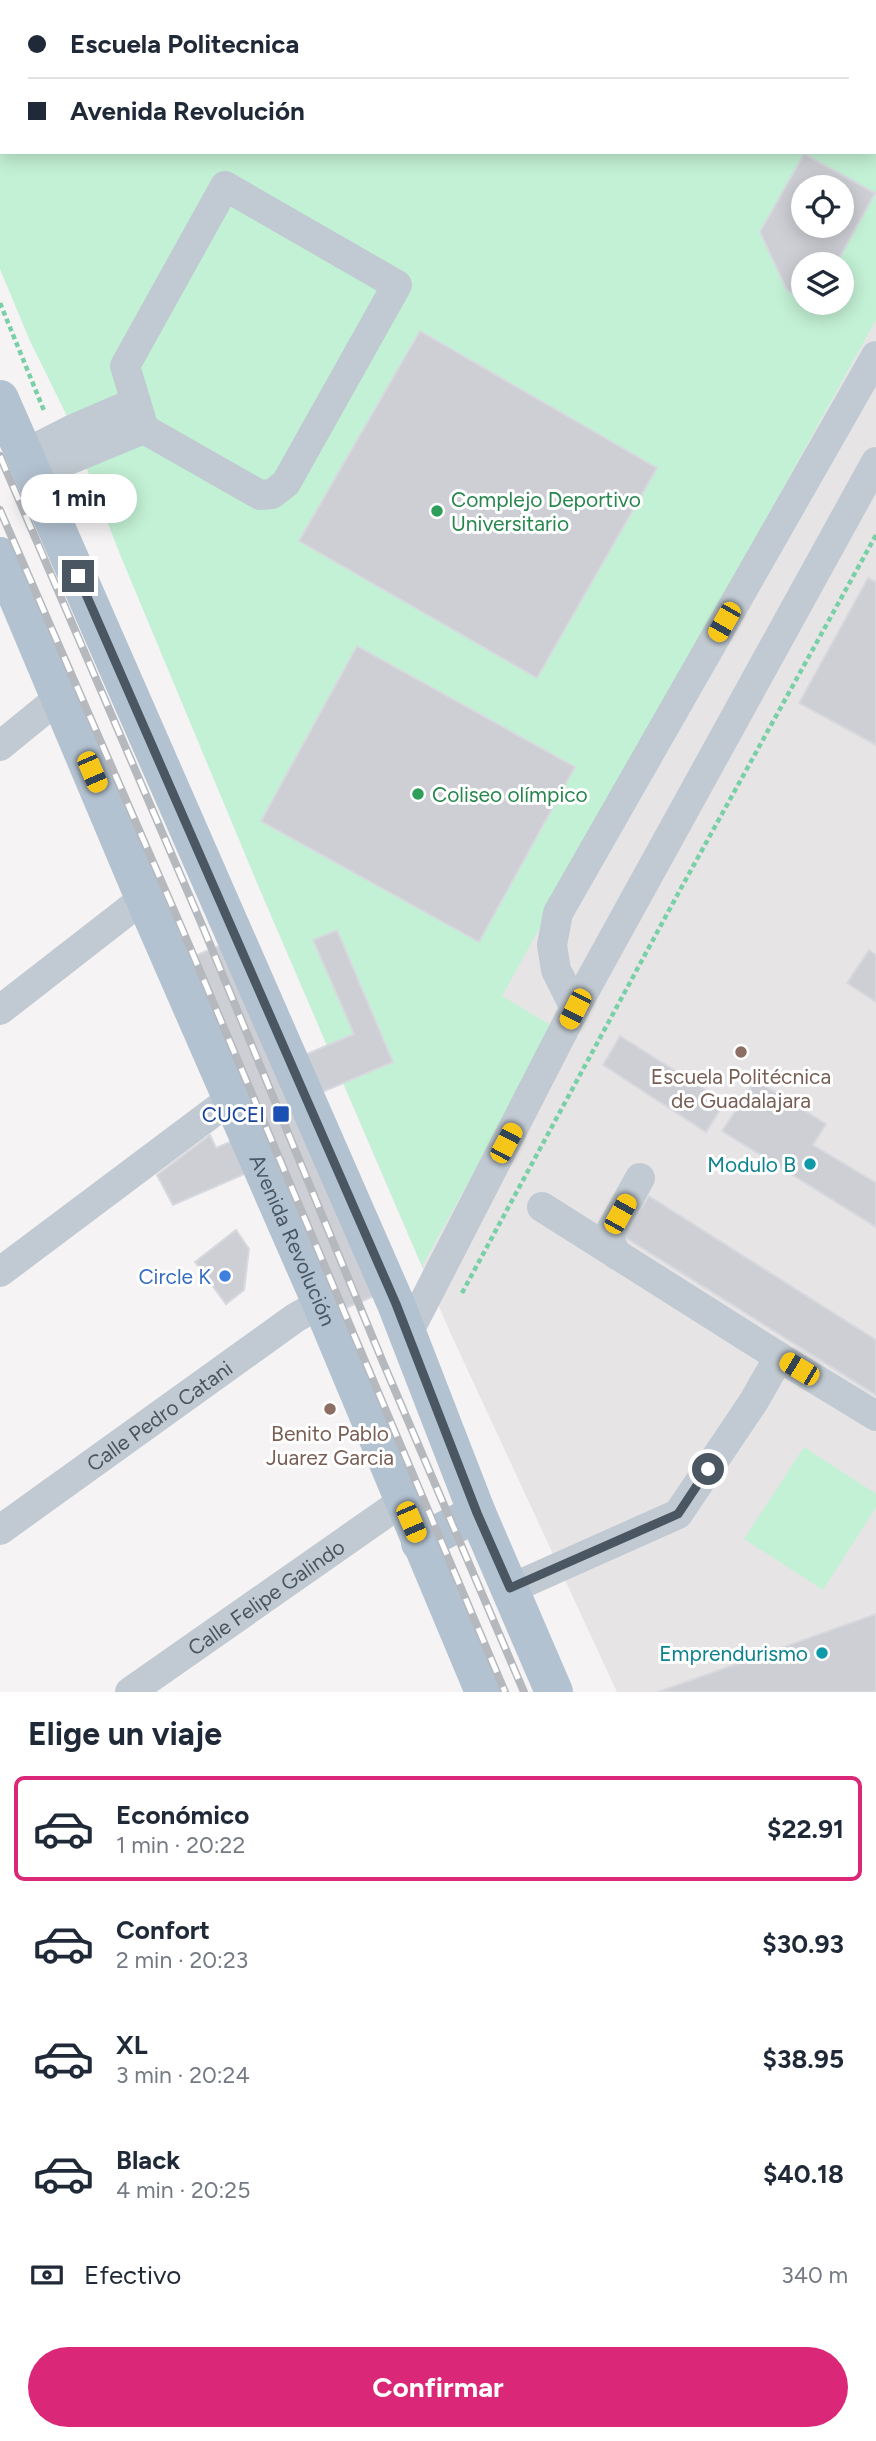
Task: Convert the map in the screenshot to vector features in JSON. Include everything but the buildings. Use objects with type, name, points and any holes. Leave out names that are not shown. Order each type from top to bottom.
[{"type":"main road","points":[[0,399],[38,457],[408,1333],[477,1513],[554,1692]]},
{"type":"main road","name":"Avenida Revolución","points":[[0,556],[144,898],[321,1304],[484,1692]]},
{"type":"main road","points":[[420,1543],[477,1513]]},
{"type":"street","points":[[225,186],[397,285],[286,483],[272,494],[260,495],[140,416],[125,366],[225,186]]},
{"type":"street","points":[[575,1009],[556,970],[552,945],[558,913],[876,356]]},
{"type":"street","points":[[38,457],[64,463],[140,416]]},
{"type":"street","points":[[38,457],[140,416]]},
{"type":"street","points":[[408,1333],[575,1009],[876,462]]},
{"type":"street","points":[[0,746],[60,697]]},
{"type":"street","points":[[0,1010],[144,898]]},
{"type":"street","points":[[0,1272],[232,1098]]},
{"type":"street","points":[[617,1255],[611,1244],[610,1232],[640,1178]]},
{"type":"street","points":[[542,1207],[876,1416]]},
{"type":"street","name":"Calle Pedro Catani","points":[[0,1530],[295,1318],[321,1304]]},
{"type":"street","points":[[510,1588],[678,1514],[754,1401],[779,1357]]},
{"type":"street","name":"Calle Felipe Galindo","points":[[130,1692],[402,1502]]},
{"type":"path","points":[[0,303],[38,457]]},
{"type":"path","points":[[461,1296],[876,535]]},
{"type":"shaded area","name":"Escuela Politécnica de Guadalajara","points":[[876,320],[876,1692],[617,1692],[450,1332],[255,878],[324,920],[546,914]]},
{"type":"green space","name":"Complejo Deportivo Universitario","points":[[0,154],[876,154],[876,320],[502,996],[554,1027],[422,1266],[255,878],[119,552],[65,412],[30,341],[0,269]]},
{"type":"green space","points":[[804,1447],[876,1494],[876,1507],[823,1590],[744,1539]]},
{"type":"railway","points":[[0,456],[202,925],[382,1360],[524,1692]]},
{"type":"railway","points":[[0,510],[183,931],[505,1692]]},
{"type":"place","name":"Complejo Deportivo Universitario","points":[[437,511]]},
{"type":"place","name":"Coliseo olímpico","points":[[418,794]]},
{"type":"place","name":"Escuela Politécnica de Guadalajara","points":[[741,1052]]},
{"type":"place","name":"CUCEI","points":[[281,1114]]},
{"type":"place","name":"Modulo B","points":[[810,1164]]},
{"type":"place","name":"Circle K","points":[[225,1276]]},
{"type":"place","name":"Benito Pablo Juarez Garcia","points":[[330,1409]]},
{"type":"place","name":"Emprendurismo","points":[[822,1653]]},
{"type":"route","points":[[78,576],[396,1304],[477,1513],[510,1588],[678,1514],[708,1469]]}]
